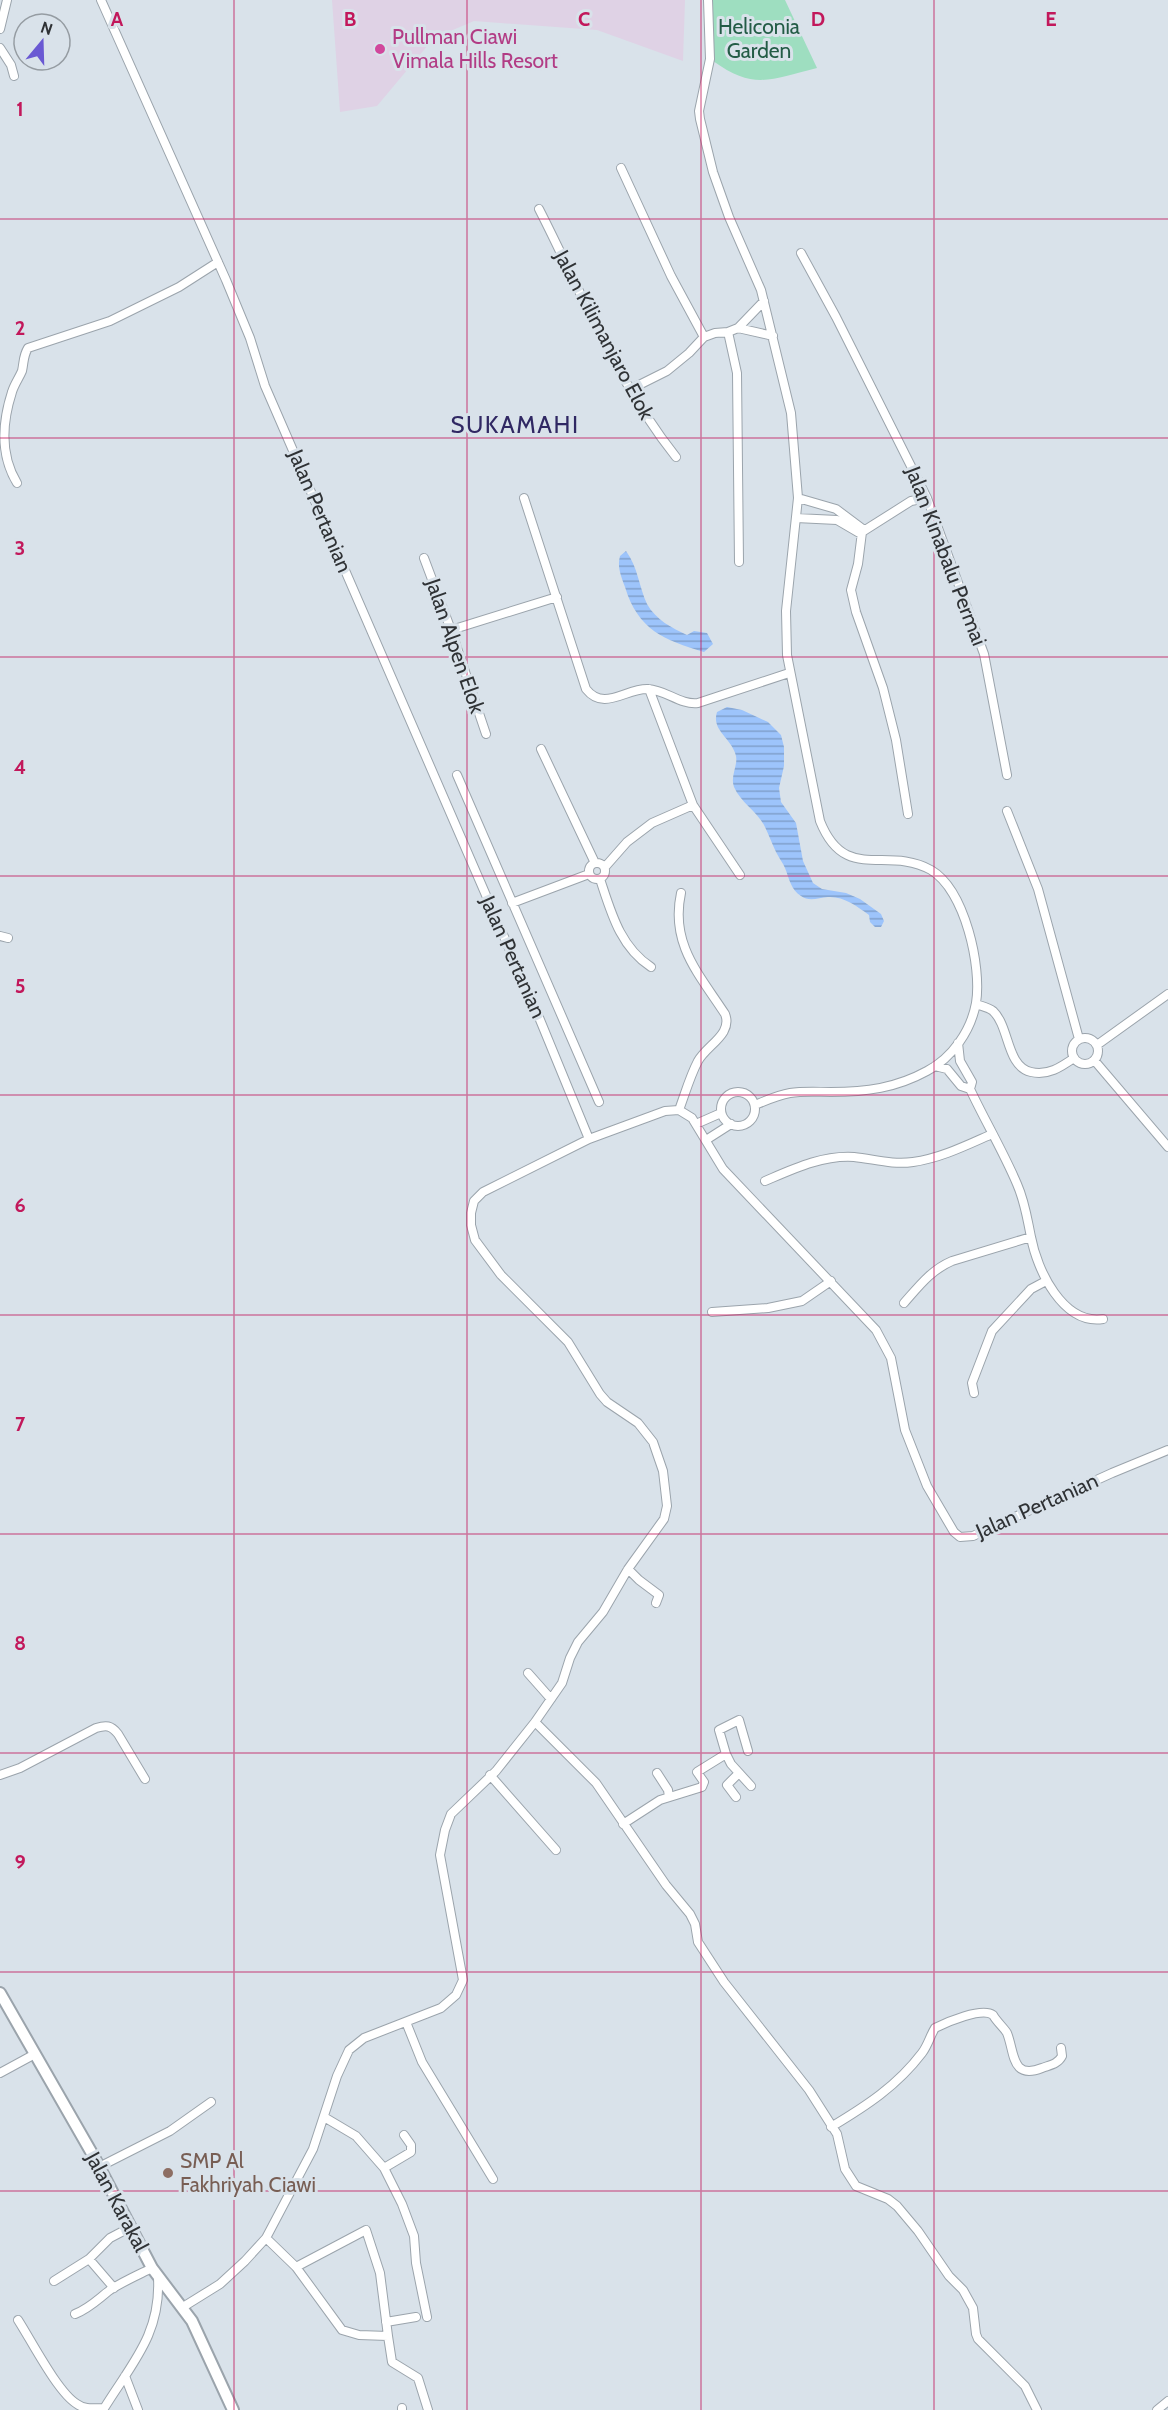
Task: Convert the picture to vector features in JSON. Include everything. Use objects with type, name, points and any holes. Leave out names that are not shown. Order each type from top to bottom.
[{"type":"main road","name":"Jalan Karakal","points":[[0,1993],[99,2167],[155,2273],[183,2307],[202,2340],[234,2410]]},
{"type":"street","points":[[0,29],[7,0]]},
{"type":"street","name":"Jalan Pertanian","points":[[101,0],[218,262],[250,338],[265,386],[538,1015],[589,1139]]},
{"type":"street","points":[[708,0],[710,59],[699,111],[713,172],[764,302],[791,413],[798,498],[786,611],[789,673],[817,810],[824,832],[836,849],[843,854],[865,860],[903,861],[932,871],[946,884],[965,922],[975,971],[976,1004],[966,1031],[950,1054],[935,1066],[901,1084],[882,1089],[793,1092],[755,1105]]},
{"type":"street","points":[[0,48],[11,64],[14,76]]},
{"type":"street","points":[[621,168],[671,276],[704,337]]},
{"type":"street","name":"Jalan Kilimanjaro Elok","points":[[539,209],[629,390],[651,426],[676,457]]},
{"type":"street","name":"Jalan Kinabalu Permai","points":[[801,253],[836,317],[927,498],[984,654],[1007,775]]},
{"type":"street","points":[[17,483],[4,458],[3,433],[12,392],[22,370],[28,348],[119,317],[179,287],[218,262]]},
{"type":"street","points":[[629,390],[667,371],[704,337],[738,328],[764,302]]},
{"type":"street","points":[[738,328],[773,336]]},
{"type":"street","points":[[728,332],[737,374],[739,562]]},
{"type":"street","points":[[524,498],[586,689],[590,694],[606,700],[649,689],[691,704],[789,673]]},
{"type":"street","points":[[798,498],[831,507],[862,532]]},
{"type":"street","points":[[862,532],[911,501],[927,498]]},
{"type":"street","points":[[796,518],[837,520],[862,532]]},
{"type":"street","points":[[862,532],[858,564],[851,590],[856,612],[883,688],[896,740],[908,814]]},
{"type":"street","name":"Jalan Alpen Elok","points":[[424,558],[452,630],[486,734]]},
{"type":"street","points":[[452,630],[556,597]]},
{"type":"street","points":[[649,689],[693,805],[740,875]]},
{"type":"street","points":[[540,749],[595,863]]},
{"type":"street","points":[[457,775],[599,1102]]},
{"type":"street","points":[[589,874],[594,879],[600,879],[605,875],[605,867],[627,842],[652,823],[693,805]]},
{"type":"street","points":[[1006,811],[1038,889],[1079,1039],[1072,1050],[1074,1058],[1082,1063],[1094,1060],[1098,1053],[1097,1045],[1088,1038],[1079,1039]]},
{"type":"street","points":[[595,863],[605,867]]},
{"type":"street","points":[[589,874],[590,868],[595,863]]},
{"type":"street","points":[[512,903],[589,874]]},
{"type":"street","points":[[600,879],[613,919],[624,939],[633,953],[651,967]]},
{"type":"street","points":[[183,2307],[220,2284],[266,2238],[313,2149],[337,2076],[349,2050],[364,2038],[441,2008],[456,1995],[462,1985],[458,1947],[440,1855],[451,1814],[496,1771],[535,1722],[562,1683],[578,1642],[603,1612],[628,1569],[664,1518],[667,1506],[663,1471],[653,1442],[638,1424],[607,1402],[600,1394],[568,1342],[501,1275],[476,1239],[471,1225],[474,1201],[483,1192],[589,1139],[665,1111],[679,1110],[698,1061],[724,1032],[728,1024],[725,1014],[683,947],[678,911],[681,893]]},
{"type":"street","points":[[1097,1045],[1168,993]]},
{"type":"street","points":[[976,1004],[991,1009],[1004,1028],[1015,1060],[1026,1071],[1039,1074],[1053,1071],[1074,1058]]},
{"type":"street","points":[[958,1043],[960,1061],[972,1082],[970,1089],[1025,1203],[1031,1237],[1046,1281],[1066,1307],[1091,1321],[1103,1319]]},
{"type":"street","points":[[1094,1060],[1168,1148]]},
{"type":"street","points":[[935,1066],[947,1069],[960,1086],[970,1089]]},
{"type":"street","points":[[736,1092],[746,1094],[755,1105],[755,1114],[749,1122],[740,1126],[731,1124],[721,1113],[724,1099],[736,1092]]},
{"type":"street","name":"Jalan Pertanian","points":[[679,1110],[696,1124],[723,1169],[858,1309],[886,1346],[894,1370],[904,1430],[914,1457],[943,1513],[954,1532],[960,1537],[973,1536],[1168,1450]]},
{"type":"street","points":[[696,1124],[721,1113]]},
{"type":"street","points":[[706,1140],[731,1124]]},
{"type":"street","points":[[765,1181],[805,1164],[834,1158],[854,1157],[889,1163],[914,1162],[963,1147],[992,1134]]},
{"type":"street","points":[[904,1303],[929,1274],[940,1266],[1031,1237]]},
{"type":"street","points":[[712,1312],[768,1308],[802,1301],[831,1281]]},
{"type":"street","points":[[974,1393],[972,1383],[992,1331],[1030,1289],[1046,1281]]},
{"type":"street","points":[[628,1569],[659,1595],[656,1603]]},
{"type":"street","points":[[528,1673],[551,1699]]},
{"type":"street","points":[[748,1751],[739,1720],[719,1730],[726,1754],[751,1786]]},
{"type":"street","points":[[535,1722],[592,1777],[666,1885],[690,1914],[695,1924],[698,1942],[724,1982],[809,2090],[841,2143],[845,2169],[856,2186],[888,2199],[918,2231],[949,2276],[963,2290],[973,2308],[978,2339],[1025,2386],[1037,2410]]},
{"type":"street","points":[[0,1775],[20,1768],[105,1725],[114,1728],[145,1779]]},
{"type":"street","points":[[623,1824],[660,1800],[702,1787],[704,1782],[697,1772],[726,1754]]},
{"type":"street","points":[[657,1773],[668,1790],[669,1797]]},
{"type":"street","points":[[736,1797],[727,1785],[740,1773]]},
{"type":"street","points":[[490,1775],[555,1850]]},
{"type":"street","points":[[831,2127],[878,2098],[922,2053],[935,2028],[967,2016],[984,2011],[993,2015],[997,2024],[1006,2031],[1020,2070],[1034,2071],[1061,2060],[1061,2048]]},
{"type":"street","points":[[406,2022],[422,2062],[493,2179]]},
{"type":"street","points":[[0,2073],[35,2054]]},
{"type":"street","points":[[99,2167],[170,2131],[211,2102]]},
{"type":"street","points":[[324,2117],[356,2136],[384,2168],[402,2204],[414,2236],[416,2263],[427,2317]]},
{"type":"street","points":[[384,2168],[411,2152],[412,2148],[404,2135]]},
{"type":"street","points":[[54,2281],[89,2259],[110,2238],[130,2227]]},
{"type":"street","points":[[296,2267],[366,2230],[380,2273],[393,2362],[418,2378],[428,2410]]},
{"type":"street","points":[[266,2238],[296,2267],[342,2330],[350,2334],[388,2336]]},
{"type":"street","points":[[89,2259],[114,2288]]},
{"type":"street","points":[[18,2320],[52,2373],[75,2403],[85,2408],[104,2409],[126,2376],[155,2320],[159,2294],[155,2273],[114,2288],[90,2308],[75,2314]]},
{"type":"street","points":[[386,2322],[416,2317]]},
{"type":"street","points":[[126,2376],[138,2410]]},
{"type":"street","points":[[1157,2410],[1168,2401]]},
{"type":"shaded area","name":"Pullman Ciawi Vimala Hills Resort","points":[[332,0],[685,0],[683,61],[597,30],[474,21],[434,38],[377,106],[340,112]]},
{"type":"green space","name":"Heliconia Garden","points":[[712,0],[785,0],[817,68],[764,80],[740,76],[713,61]]},
{"type":"water","points":[[626,551],[651,610],[665,623],[687,635],[694,631],[707,633],[713,644],[704,652],[677,643],[654,631],[637,614],[630,602],[620,571],[620,556]]},
{"type":"water","points":[[727,707],[742,710],[768,722],[781,735],[784,747],[784,766],[779,788],[781,802],[796,823],[803,861],[813,883],[822,889],[846,893],[860,899],[881,914],[884,921],[881,927],[875,927],[870,922],[869,915],[844,900],[834,897],[807,899],[795,890],[765,827],[734,787],[736,756],[719,730],[716,719],[717,712]]},
{"type":"place","name":"Pullman Ciawi Vimala Hills Resort","points":[[380,49]]},
{"type":"place","name":"SMP Al Fakhriyah Ciawi","points":[[168,2173]]},
{"type":"district","name":"SUKAMAHI","points":[[515,425]]}]
